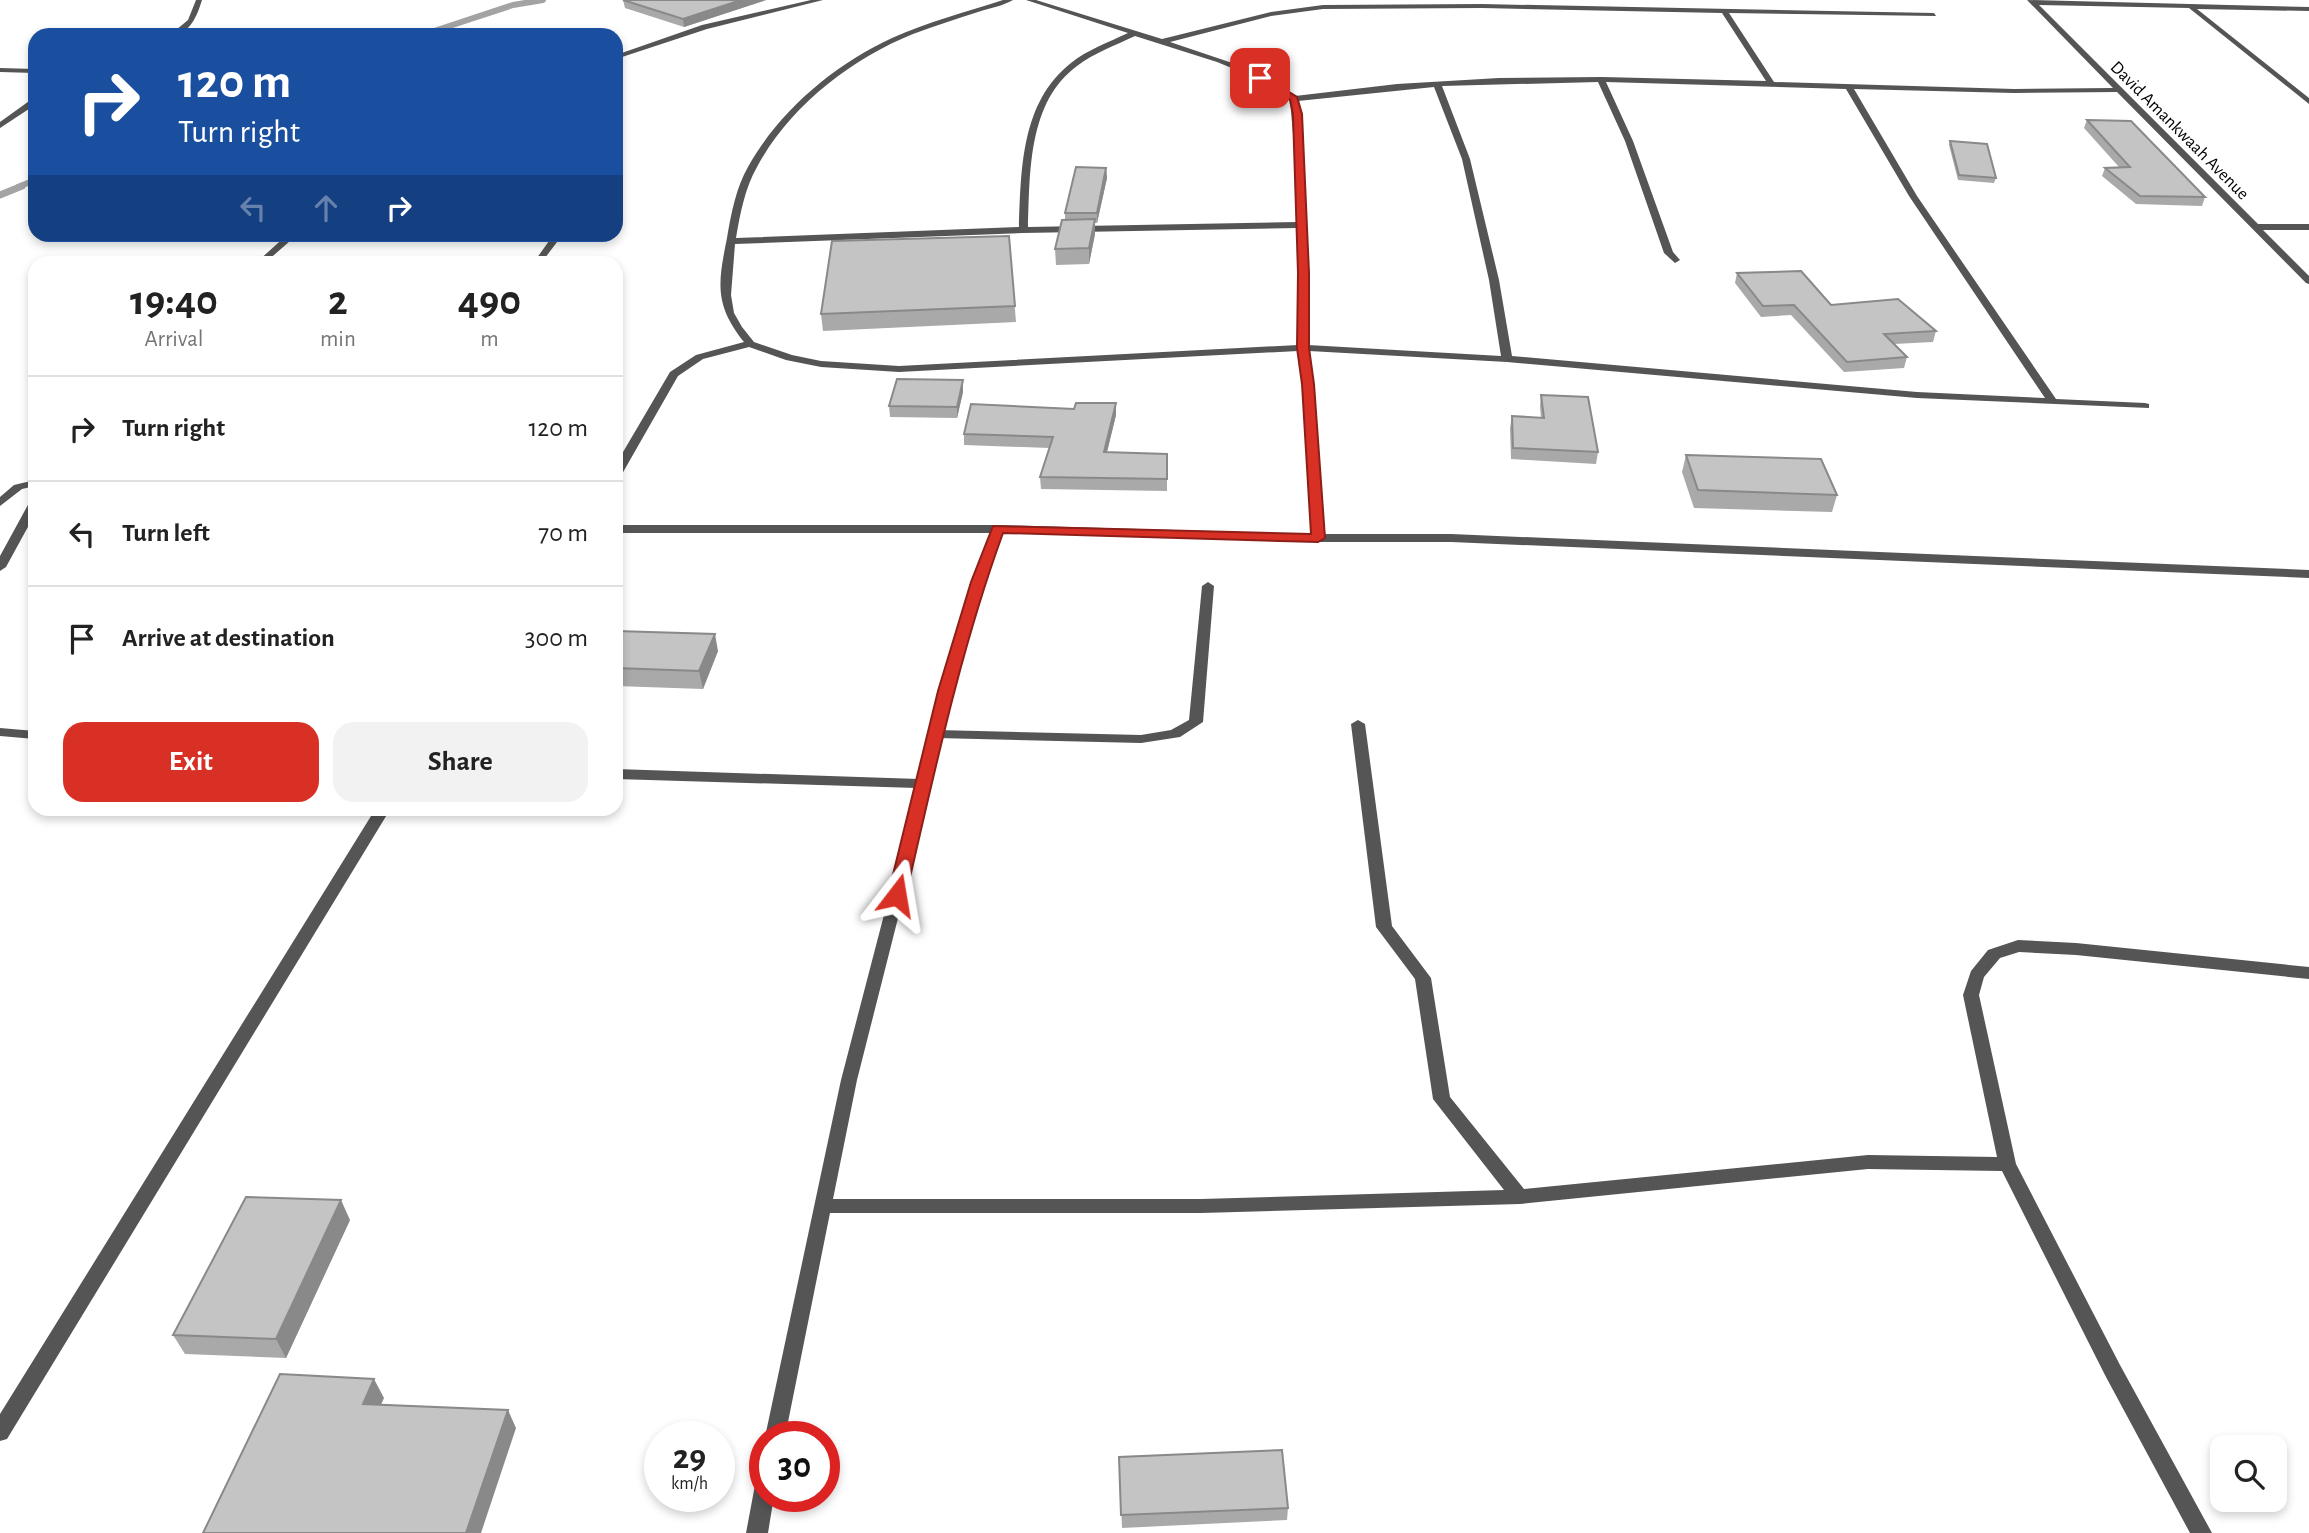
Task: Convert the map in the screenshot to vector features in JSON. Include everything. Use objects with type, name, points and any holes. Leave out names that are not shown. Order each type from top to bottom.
[{"type":"street","points":[[182,28],[191,21],[199,0]]},
{"type":"street","points":[[623,55],[705,27],[820,0]]},
{"type":"street","points":[[750,344],[729,314],[725,299],[730,241],[740,198],[752,167],[771,139],[809,98],[847,67],[878,47],[907,34],[1010,0]]},
{"type":"street","points":[[1029,0],[1247,71],[1294,99],[1375,88],[1437,84],[1601,80],[2117,90]]},
{"type":"street","points":[[2233,0],[2242,7]]},
{"type":"street","points":[[2031,2],[2309,9]]},
{"type":"street","name":"David Amankwaah Avenue","points":[[2031,2],[2309,281]]},
{"type":"street","points":[[1161,42],[1271,14],[1323,7],[1468,6],[1934,15]]},
{"type":"street","points":[[2191,7],[2309,102]]},
{"type":"street","points":[[1726,12],[1772,84]]},
{"type":"street","points":[[1023,230],[1032,139],[1036,117],[1045,96],[1071,66],[1135,33]]},
{"type":"street","points":[[0,70],[28,71]]},
{"type":"street","points":[[1601,80],[1629,141],[1669,253],[1675,260]]},
{"type":"street","points":[[1437,84],[1458,133],[1469,172],[1494,280],[1507,359]]},
{"type":"street","points":[[1848,86],[1913,196],[2053,402]]},
{"type":"street","points":[[1294,99],[1302,225],[1303,348],[1308,384],[1318,538]]},
{"type":"street","points":[[0,125],[28,106]]},
{"type":"street","points":[[730,241],[1023,230],[1302,225]]},
{"type":"street","points":[[2255,227],[2309,227]]},
{"type":"street","points":[[268,256],[285,242]]},
{"type":"street","points":[[623,462],[674,374],[683,365],[701,356],[750,344],[789,358],[821,364],[899,369],[1303,348],[1507,359],[1917,395],[2145,406]]},
{"type":"street","points":[[0,503],[18,487],[28,485]]},
{"type":"street","points":[[0,567],[28,517]]},
{"type":"street","points":[[623,529],[998,529],[1318,538],[1451,538],[2309,574]]},
{"type":"street","points":[[778,1421],[849,1080],[978,582],[998,529]]},
{"type":"street","points":[[937,734],[1141,739],[1175,734],[1196,722],[1208,586]]},
{"type":"street","points":[[1358,724],[1384,927],[1423,978],[1442,1099],[1520,1197]]},
{"type":"street","points":[[0,732],[28,734]]},
{"type":"street","points":[[623,774],[925,783]]},
{"type":"street","points":[[0,1432],[379,816]]},
{"type":"street","points":[[2201,1533],[2113,1371],[2007,1164],[1971,995],[1977,975],[1994,954],[2018,946],[2076,949],[2309,973]]},
{"type":"street","points":[[823,1206],[1201,1206],[1520,1197],[1868,1162],[2007,1164]]},
{"type":"street","points":[[757,1533],[760,1512]]},
{"type":"building","points":[[623,0],[741,0],[683,19]]},
{"type":"building","points":[[2087,120],[2131,121],[2205,197],[2140,196],[2105,168],[2130,167]]},
{"type":"building","points":[[1950,141],[1987,144],[1996,178],[1959,175]]},
{"type":"building","points":[[1076,167],[1106,168],[1097,213],[1065,213]]},
{"type":"building","points":[[1095,219],[1089,248],[1055,249],[1062,220]]},
{"type":"building","points":[[1009,236],[1015,306],[821,314],[832,241]]},
{"type":"building","points":[[1801,271],[1831,305],[1898,299],[1936,331],[1884,334],[1907,357],[1847,362],[1794,305],[1763,306],[1737,273]]},
{"type":"building","points":[[897,379],[963,380],[957,407],[889,406]]},
{"type":"building","points":[[1541,395],[1588,397],[1598,452],[1513,448],[1512,416],[1544,418]]},
{"type":"building","points":[[1076,403],[1116,403],[1104,452],[1167,454],[1167,479],[1040,477],[1053,437],[964,434],[971,404],[1074,409]]},
{"type":"building","points":[[1686,455],[1821,459],[1837,495],[1698,490]]},
{"type":"building","points":[[623,631],[715,634],[699,671],[623,668]]},
{"type":"building","points":[[246,1197],[341,1200],[276,1339],[173,1335]]},
{"type":"building","points":[[280,1374],[374,1379],[363,1404],[508,1410],[466,1533],[203,1533]]},
{"type":"building","points":[[1282,1450],[1288,1508],[1121,1515],[1119,1457]]},
{"type":"waterway","points":[[443,28],[513,5],[543,0]]},
{"type":"waterway","points":[[18,187],[28,183]]},
{"type":"waterway","points":[[0,195],[22,186]]},
{"type":"route","points":[[897,895],[946,691],[978,582],[998,529],[1318,538],[1308,384],[1303,348],[1304,273],[1297,114],[1294,99],[1260,78]]}]
